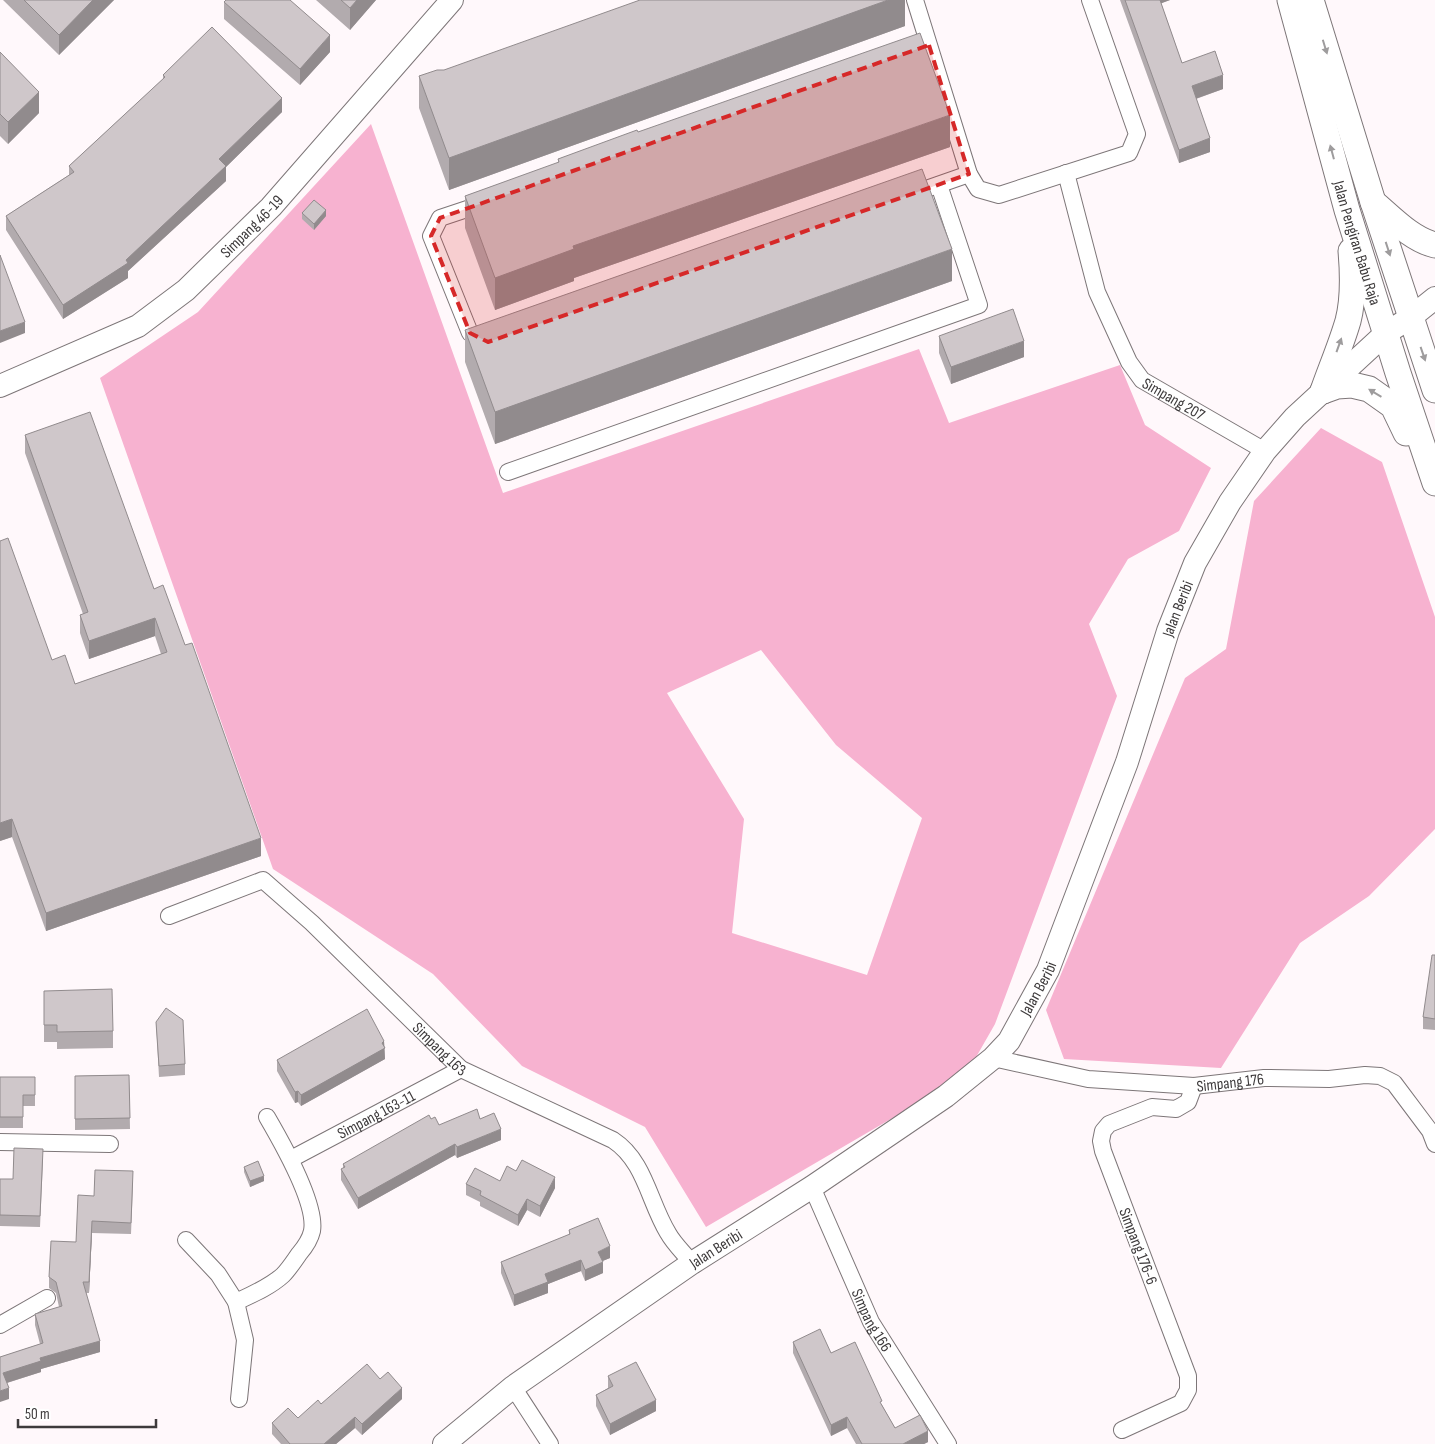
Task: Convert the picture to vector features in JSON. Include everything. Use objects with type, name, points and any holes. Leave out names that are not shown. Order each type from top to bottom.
[{"type":"main road","name":"Simpang 46-19","points":[[0,386],[138,326],[186,290],[271,207],[452,0]]},
{"type":"main road","name":"Jalan Pengiran Babu Raja","points":[[1290,0],[1347,210],[1398,374],[1435,483]]},
{"type":"main road","name":"Jalan Pengiran Babu Raja","points":[[1311,0],[1373,202],[1435,390]]},
{"type":"main road","points":[[1373,202],[1410,233],[1421,240],[1435,245]]},
{"type":"main road","points":[[1322,391],[1348,321],[1352,298],[1353,275],[1347,210]]},
{"type":"main road","name":"Jalan Beribi","points":[[444,1444],[513,1387],[692,1263],[812,1187],[946,1096],[993,1058],[1009,1041],[1048,970],[1128,762],[1168,631],[1195,563],[1230,502],[1264,451],[1295,417],[1386,333],[1410,318],[1435,298]]},
{"type":"main road","points":[[1322,391],[1337,386],[1352,385],[1369,389],[1393,406],[1435,492]]},
{"type":"street","points":[[915,0],[969,174],[978,189],[999,195],[1129,153],[1137,134],[1090,0]]},
{"type":"street","points":[[910,51],[929,45]]},
{"type":"street","name":"Simpang 207","points":[[1066,173],[1097,292],[1129,362],[1142,380],[1264,451]]},
{"type":"street","points":[[892,201],[969,174]]},
{"type":"street","points":[[508,472],[978,305],[939,185]]},
{"type":"street","points":[[496,198],[440,218],[431,236],[470,332],[488,342],[497,338]]},
{"type":"street","name":"Simpang 163","points":[[169,916],[263,880],[312,923],[461,1069],[614,1140],[623,1146],[630,1154],[645,1182],[667,1232],[692,1263]]},
{"type":"street","name":"Simpang 176","points":[[993,1058],[1088,1078],[1194,1086],[1264,1078],[1329,1079],[1365,1075],[1380,1076],[1394,1083],[1430,1131],[1435,1144]]},
{"type":"street","name":"Simpang 163-11","points":[[291,1159],[461,1069]]},
{"type":"street","name":"Simpang 176-6","points":[[1122,1430],[1181,1404],[1188,1390],[1188,1376],[1103,1151],[1101,1141],[1103,1131],[1109,1124],[1152,1107],[1176,1109],[1188,1102],[1194,1086]]},
{"type":"street","points":[[236,1302],[261,1290],[282,1276],[307,1244],[312,1232],[313,1224],[309,1206],[291,1159],[268,1117]]},
{"type":"street","points":[[0,1142],[110,1144]]},
{"type":"street","name":"Simpang 166","points":[[812,1187],[871,1322],[948,1444]]},
{"type":"street","points":[[186,1240],[218,1274],[236,1302],[245,1340],[239,1399]]},
{"type":"street","points":[[0,1325],[47,1298]]},
{"type":"street","points":[[513,1387],[550,1444]]},
{"type":"highlighted area","points":[[929,45],[969,174],[488,342],[470,333],[431,236],[440,218]]},
{"type":"shaded area","points":[[371,124],[503,493],[919,349],[949,423],[1120,365],[1145,425],[1211,468],[1179,531],[1128,559],[1089,624],[1117,696],[995,1024],[975,1059],[925,1099],[706,1227],[645,1127],[522,1066],[433,974],[273,869],[100,378],[198,312]],"holes":[[[761,650],[836,745],[922,818],[867,975],[732,933],[744,819],[667,693]]]},
{"type":"shaded area","points":[[1321,428],[1382,462],[1435,617],[1435,829],[1369,896],[1300,943],[1221,1068],[1064,1059],[1046,1010],[1185,678],[1226,649],[1254,501]]},
{"type":"building","points":[[24,0],[93,0],[59,35]]},
{"type":"building","points":[[226,0],[290,0],[330,35],[300,69],[224,2]]},
{"type":"building","points":[[341,0],[357,0],[350,8]]},
{"type":"building","points":[[640,0],[888,0],[449,158],[419,76],[437,70],[444,70]]},
{"type":"building","points":[[1125,0],[1160,0],[1182,63],[1215,51],[1223,75],[1192,86],[1210,138],[1179,150]]},
{"type":"building","points":[[212,27],[282,98],[219,159],[226,166],[126,260],[128,263],[63,305],[6,216],[74,172],[69,166],[165,77],[163,75]]},
{"type":"building","points":[[920,33],[950,115],[573,246],[574,249],[495,278],[465,196],[559,162],[558,159],[637,130],[638,132]]},
{"type":"building","points":[[0,52],[39,92],[8,122],[0,114]]},
{"type":"building","points":[[922,169],[952,249],[495,412],[465,330]]},
{"type":"building","points":[[314,200],[326,210],[314,224],[302,213]]},
{"type":"building","points":[[0,255],[25,322],[0,331]]},
{"type":"building","points":[[1013,309],[1024,341],[951,367],[939,336]]},
{"type":"building","points":[[90,412],[154,589],[163,585],[185,645],[192,643],[261,838],[46,913],[12,819],[0,823],[0,541],[8,538],[52,660],[65,655],[75,684],[167,652],[155,618],[89,641],[80,615],[88,612],[25,435]]},
{"type":"building","points":[[1432,955],[1435,955],[1435,1019],[1423,1017]]},
{"type":"building","points":[[112,989],[113,1031],[57,1032],[57,1025],[44,1025],[44,991]]},
{"type":"building","points":[[166,1008],[183,1020],[185,1064],[159,1066],[156,1022]]},
{"type":"building","points":[[367,1009],[384,1041],[382,1043],[385,1048],[301,1095],[298,1091],[295,1092],[277,1060]]},
{"type":"building","points":[[129,1075],[130,1118],[75,1119],[75,1076]]},
{"type":"building","points":[[0,1077],[35,1077],[35,1095],[23,1095],[23,1117],[0,1117]]},
{"type":"building","points":[[477,1109],[480,1119],[494,1113],[501,1129],[457,1147],[455,1144],[358,1198],[341,1169],[345,1167],[343,1164],[429,1115],[431,1119],[435,1117],[439,1125]]},
{"type":"building","points":[[14,1148],[43,1149],[40,1216],[0,1215],[0,1179],[13,1179]]},
{"type":"building","points":[[522,1160],[555,1177],[540,1206],[527,1199],[518,1215],[480,1195],[481,1191],[466,1184],[475,1168],[500,1181],[507,1166],[516,1171]]},
{"type":"building","points":[[258,1161],[264,1176],[250,1181],[244,1167]]},
{"type":"building","points":[[95,1170],[133,1171],[131,1223],[92,1221],[89,1282],[83,1282],[100,1341],[40,1358],[41,1361],[3,1373],[9,1388],[0,1391],[0,1357],[43,1343],[35,1314],[62,1306],[56,1282],[49,1277],[51,1241],[76,1242],[78,1195],[94,1196]]},
{"type":"building","points":[[598,1218],[610,1246],[598,1252],[603,1262],[585,1270],[581,1260],[545,1274],[548,1282],[514,1295],[501,1262],[570,1234],[569,1230]]},
{"type":"building","points":[[820,1329],[831,1353],[855,1342],[882,1401],[880,1402],[895,1428],[920,1415],[928,1431],[903,1444],[862,1444],[847,1417],[831,1425],[793,1342]]},
{"type":"building","points":[[636,1362],[656,1400],[610,1424],[596,1395],[613,1386],[608,1376]]},
{"type":"building","points":[[367,1364],[380,1379],[388,1372],[402,1388],[362,1424],[355,1417],[324,1444],[290,1444],[272,1423],[288,1408],[298,1418],[318,1400],[321,1404]]}]
